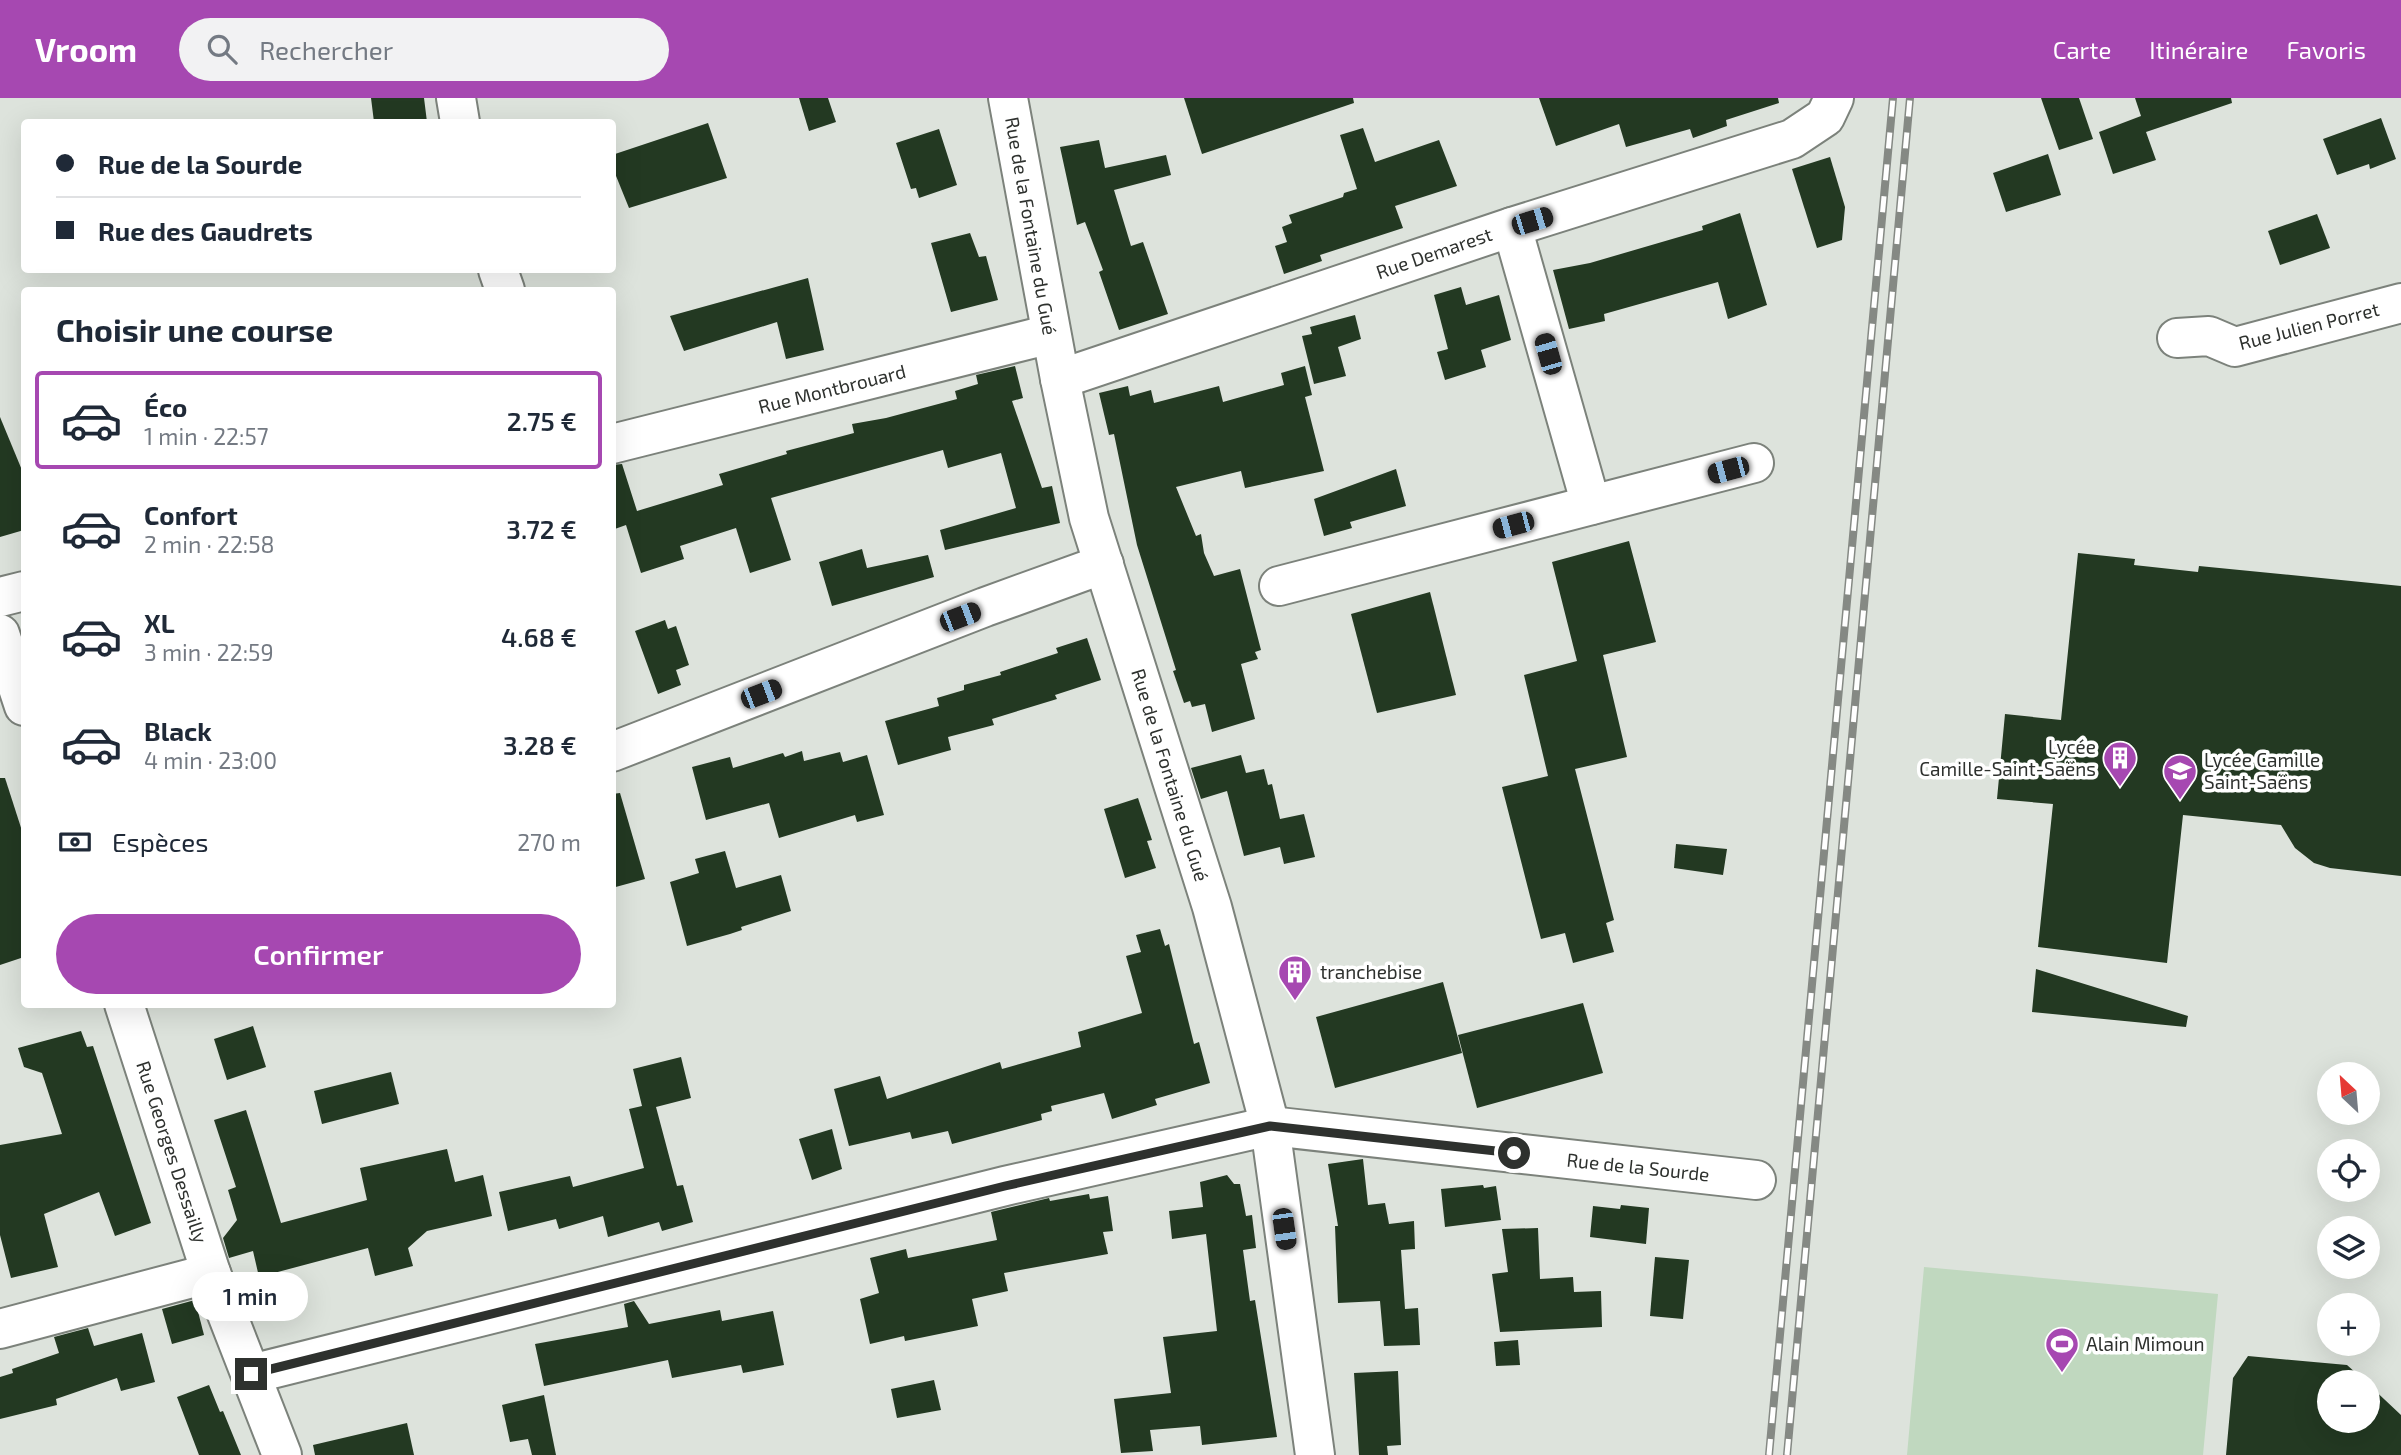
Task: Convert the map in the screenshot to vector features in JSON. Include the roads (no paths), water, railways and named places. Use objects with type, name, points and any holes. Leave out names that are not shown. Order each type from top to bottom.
[{"type":"street","points":[[456,98],[460,119]]},
{"type":"street","name":"Rue de la Fontaine du Gué","points":[[1008,98],[1083,495],[1212,907],[1270,1126],[1315,1455]]},
{"type":"street","name":"Rue Demarest","points":[[1059,379],[1512,227],[1792,139],[1825,117],[1834,98]]},
{"type":"street","points":[[1512,227],[1591,505]]},
{"type":"street","name":"Rue Julien Porret","points":[[2177,338],[2209,336],[2235,347],[2401,303]]},
{"type":"street","name":"Rue Montbrouard","points":[[616,443],[1051,334]]},
{"type":"street","points":[[1279,586],[1754,463]]},
{"type":"street","points":[[616,750],[985,607],[1104,564]]},
{"type":"street","points":[[0,597],[21,592]]},
{"type":"street","points":[[0,634],[21,697]]},
{"type":"street","name":"Rue Georges Dessailly","points":[[125,1008],[211,1273],[282,1455]]},
{"type":"street","name":"Rue de la Sourde","points":[[251,1374],[1005,1186],[1270,1126],[1756,1180]]},
{"type":"street","points":[[0,1329],[211,1273]]},
{"type":"railway","points":[[1769,1455],[1893,98]]},
{"type":"railway","points":[[1787,1455],[1910,98]]},
{"type":"place","name":"Lycée Camille-Saint-Saëns","points":[[2120,788]]},
{"type":"place","name":"Lycée Camille Saint-Saëns","points":[[2180,801]]},
{"type":"place","name":"tranchebise","points":[[1295,1002]]},
{"type":"place","name":"Alain Mimoun","points":[[2062,1374]]}]
